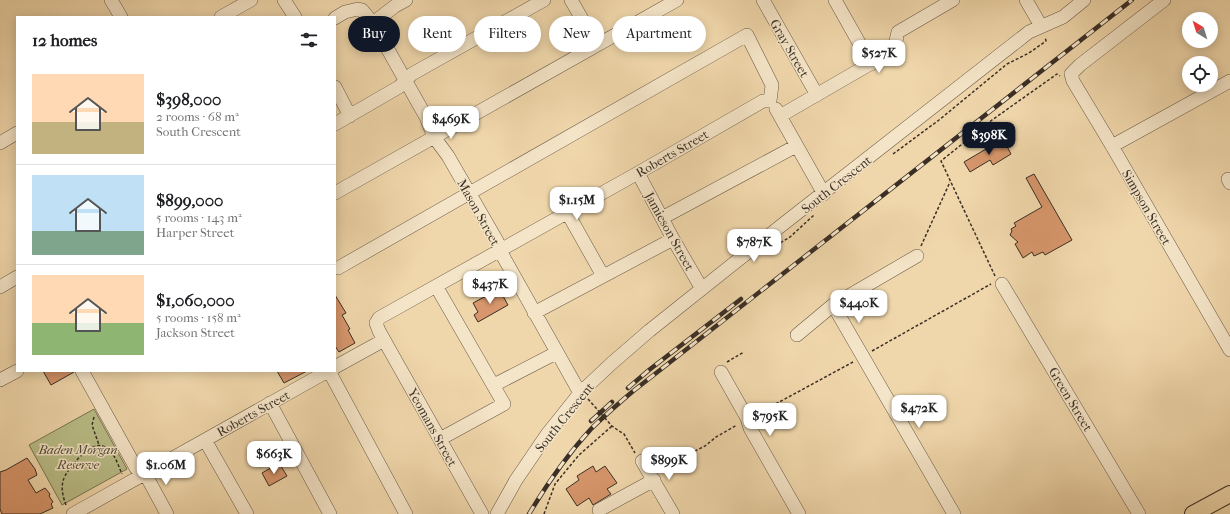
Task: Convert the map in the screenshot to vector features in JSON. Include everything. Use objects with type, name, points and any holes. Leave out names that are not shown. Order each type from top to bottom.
[{"type":"main road","points":[[1193,514],[1230,494]]},
{"type":"street","points":[[111,0],[119,16]]},
{"type":"street","points":[[223,16],[251,0]]},
{"type":"street","points":[[284,0],[293,16]]},
{"type":"street","points":[[336,123],[399,87],[412,74],[544,0]]},
{"type":"street","points":[[571,0],[580,16]]},
{"type":"street","points":[[604,42],[677,0]]},
{"type":"street","name":"Gray Street","points":[[763,0],[817,95]]},
{"type":"street","points":[[835,0],[871,64]]},
{"type":"street","points":[[780,116],[894,50],[898,32],[952,0]]},
{"type":"street","points":[[1026,0],[1041,26]]},
{"type":"street","name":"South Crescent","points":[[497,514],[516,480],[548,433],[584,396],[617,358],[702,289],[1029,32],[1063,16],[1084,0]]},
{"type":"street","name":"Simpson Street","points":[[1164,0],[1080,65],[1071,74],[1072,80],[1230,350]]},
{"type":"street","points":[[340,15],[367,13],[401,3]]},
{"type":"street","name":"Mason Street","points":[[367,13],[437,136],[443,141],[448,156],[497,241],[504,258],[534,313],[556,352],[584,396]]},
{"type":"street","points":[[338,268],[747,35],[772,85],[770,101],[824,194]]},
{"type":"street","points":[[336,192],[586,52]]},
{"type":"street","points":[[1112,146],[1229,84]]},
{"type":"street","points":[[336,89],[350,116]]},
{"type":"street","name":"Roberts Street","points":[[384,340],[376,324],[379,318],[763,101],[770,101]]},
{"type":"street","points":[[0,143],[16,134]]},
{"type":"street","points":[[662,218],[796,146]]},
{"type":"street","name":"Jamieson Street","points":[[638,173],[673,239],[702,289]]},
{"type":"street","points":[[567,212],[603,276]]},
{"type":"street","points":[[534,313],[673,239]]},
{"type":"street","points":[[797,335],[833,305],[917,256]]},
{"type":"street","points":[[0,286],[16,278]]},
{"type":"street","name":"Green Street","points":[[997,282],[1139,514]]},
{"type":"street","points":[[436,286],[504,404],[440,439]]},
{"type":"street","points":[[833,305],[954,514]]},
{"type":"street","points":[[336,366],[384,340]]},
{"type":"street","name":"Yeomans Street","points":[[384,340],[482,514]]},
{"type":"street","points":[[494,385],[556,352]]},
{"type":"street","points":[[722,368],[747,418],[750,428],[799,514]]},
{"type":"street","points":[[0,380],[16,372]]},
{"type":"street","points":[[83,372],[136,468],[148,480],[167,514]]},
{"type":"street","name":"Roberts Street","points":[[70,511],[88,510],[142,474],[326,372]]},
{"type":"street","points":[[329,372],[406,514]]},
{"type":"street","points":[[270,403],[330,514]]},
{"type":"street","points":[[205,440],[247,514]]},
{"type":"street","points":[[642,461],[673,514]]},
{"type":"street","points":[[604,510],[654,480]]},
{"type":"path","points":[[888,157],[939,120],[1007,64],[1029,53],[1046,41],[1041,26]]},
{"type":"path","points":[[862,356],[997,282],[940,161],[992,120],[1057,74],[1060,76]]},
{"type":"path","points":[[917,256],[950,182]]},
{"type":"path","points":[[769,250],[790,237],[819,211]]},
{"type":"path","points":[[722,368],[744,352]]},
{"type":"path","points":[[584,396],[612,426],[624,434]]},
{"type":"path","points":[[96,414],[92,426],[99,445]]},
{"type":"path","points":[[544,514],[555,484],[579,455],[612,426]]},
{"type":"path","points":[[70,511],[62,487],[63,479],[69,469],[84,453],[99,445],[104,446],[110,451],[116,460],[122,476]]},
{"type":"green space","name":"Baden Morgan Reserve","points":[[94,409],[127,469],[62,505],[29,445]]},
{"type":"building","points":[[1003,139],[1011,154],[993,165],[990,160],[970,172],[964,162]]},
{"type":"building","points":[[1034,174],[1072,240],[1045,255],[1043,252],[1034,256],[1032,252],[1023,258],[1015,244],[1018,242],[1010,235],[1012,231],[1011,229],[1016,226],[1014,223],[1042,207],[1026,178]]},
{"type":"building","points":[[499,289],[508,305],[478,322],[474,315],[478,312],[473,303]]},
{"type":"building","points":[[336,297],[346,313],[342,315],[350,329],[348,330],[355,343],[339,352],[336,348]]},
{"type":"building","points":[[44,372],[74,372],[51,385]]},
{"type":"building","points":[[278,372],[305,372],[284,383]]},
{"type":"building","points":[[27,458],[35,469],[37,475],[28,480],[36,493],[45,488],[50,494],[49,496],[53,502],[51,504],[53,508],[40,514],[2,514],[0,509],[0,472]]},
{"type":"building","points":[[279,463],[287,476],[269,486],[262,473]]},
{"type":"building","points":[[593,466],[596,472],[605,466],[617,483],[607,489],[611,494],[593,505],[589,498],[577,506],[566,489],[579,480],[577,476]]},
{"type":"railway","points":[[529,514],[558,470],[582,439],[601,419],[632,392],[1132,0]]},
{"type":"railway","points":[[628,388],[741,299]]},
{"type":"railway","points":[[591,421],[612,402]]}]
